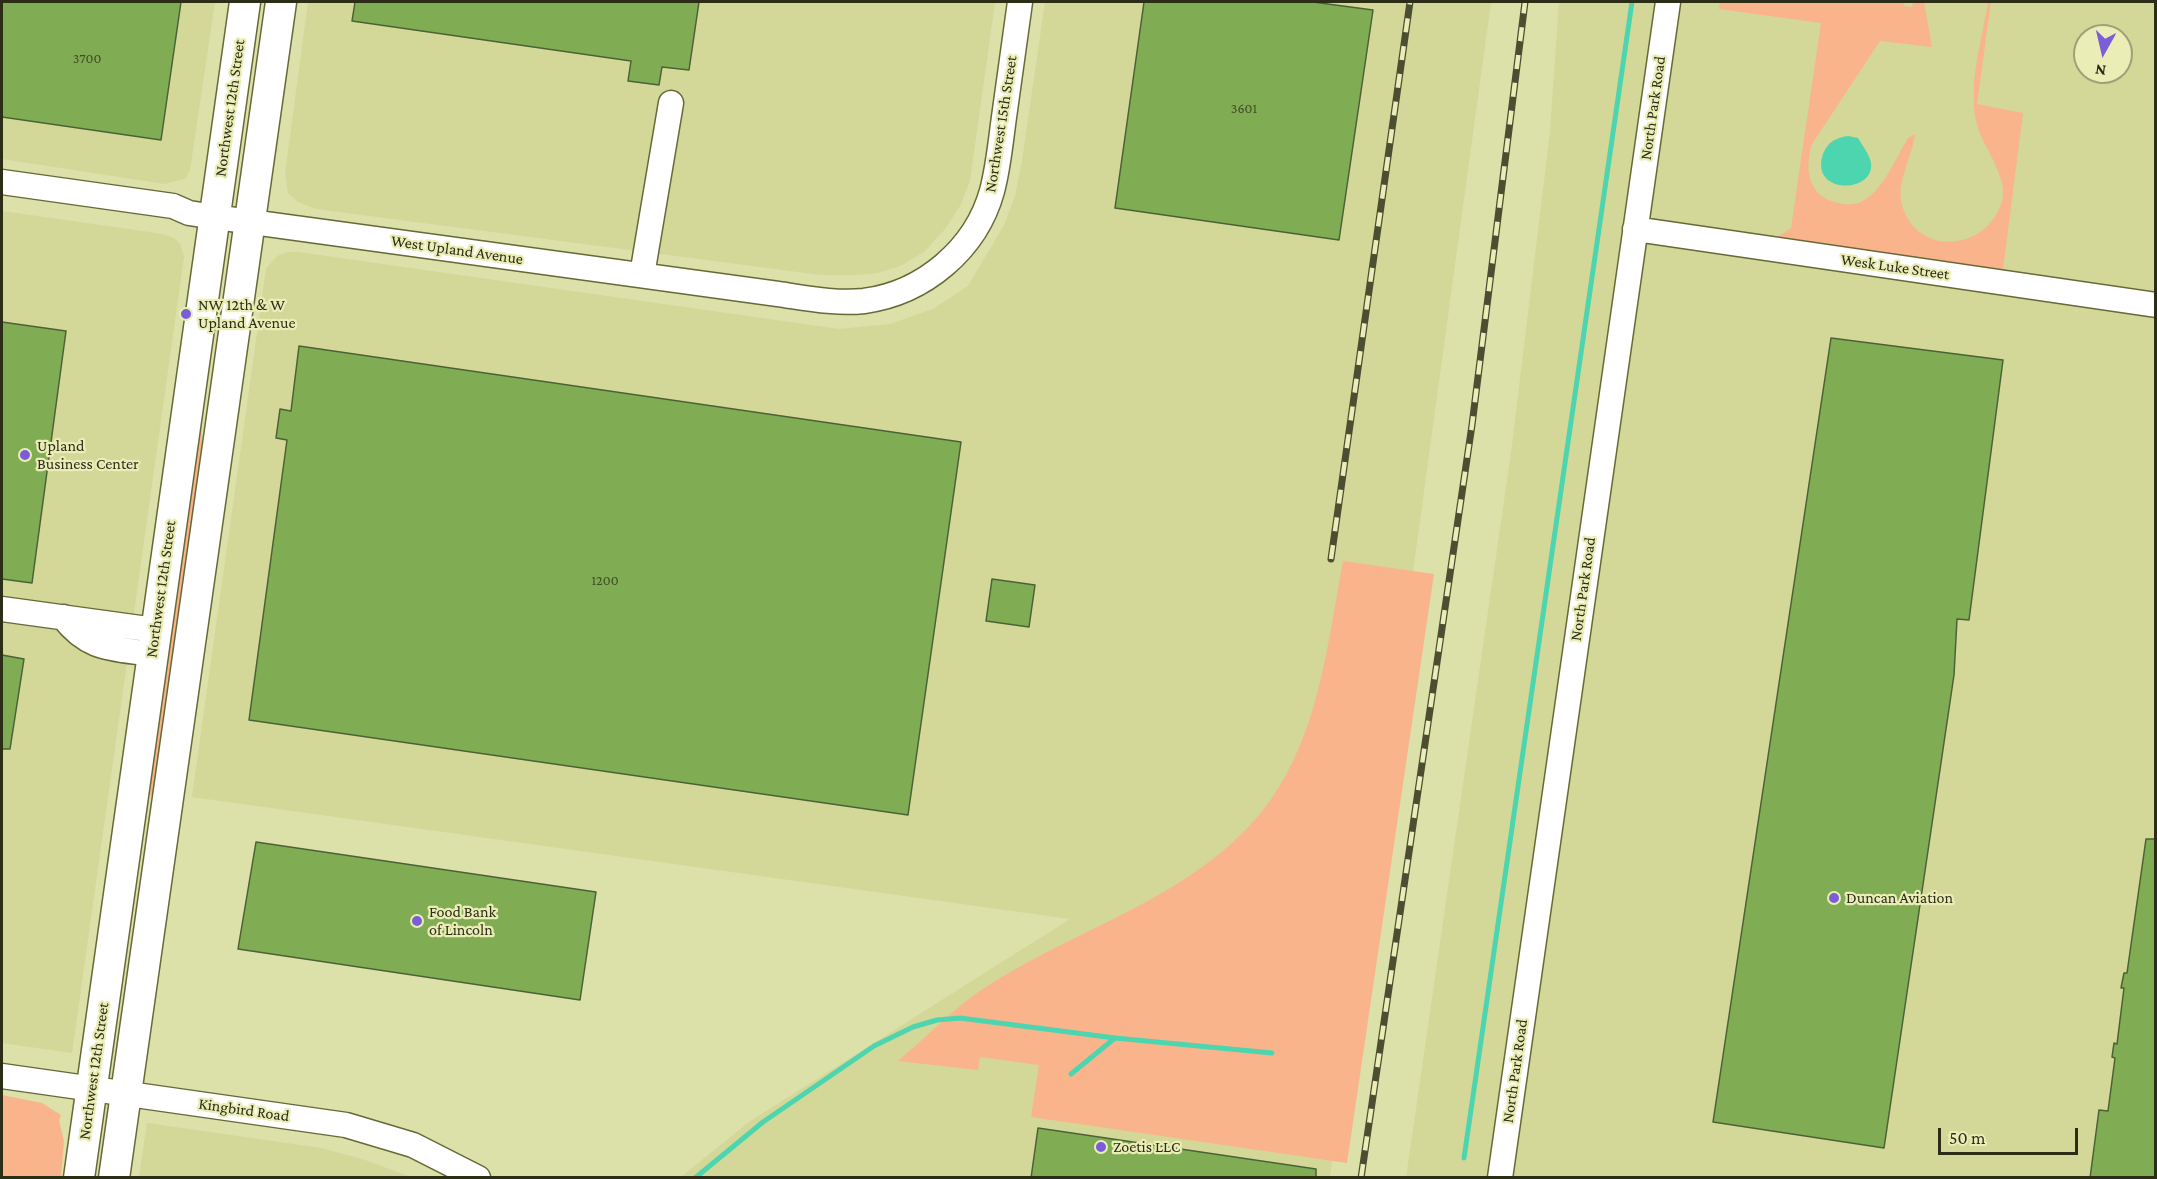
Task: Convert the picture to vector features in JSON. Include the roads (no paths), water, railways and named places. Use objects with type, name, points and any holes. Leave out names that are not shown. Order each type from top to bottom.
[{"type":"main road","name":"Northwest 12th Street","points":[[79,1178],[245,2]]},
{"type":"main road","points":[[114,1178],[281,2]]},
{"type":"street","name":"Northwest 15th Street","points":[[912,287],[936,272],[958,252],[974,230],[988,203],[996,172],[1020,2]]},
{"type":"street","name":"North Park Road","points":[[1500,1178],[1668,2]]},
{"type":"street","points":[[642,275],[670,103]]},
{"type":"street","name":"West Upland Avenue","points":[[2,182],[172,206],[189,213],[215,217],[833,301],[876,299],[912,287]]},
{"type":"street","name":"Wesk Luke Street","points":[[1635,229],[2156,304]]},
{"type":"street","points":[[2,609],[63,617],[154,642]]},
{"type":"street","name":"Kingbird Road","points":[[2,1076],[346,1125],[413,1145],[478,1178]]},
{"type":"water","points":[[1848,136],[1858,138],[1868,153],[1871,163],[1870,173],[1854,185],[1843,186],[1825,177],[1821,167],[1827,146],[1836,139]]},
{"type":"waterway","points":[[1464,1158],[1632,2]]},
{"type":"waterway","points":[[695,1178],[763,1122],[874,1046],[913,1027],[937,1020],[960,1018],[1115,1038],[1272,1053]]},
{"type":"waterway","points":[[1071,1074],[1115,1038]]},
{"type":"railway","points":[[1331,559],[1410,2]]},
{"type":"railway","points":[[1361,1178],[1472,425],[1525,2]]},
{"type":"place","name":"NW 12th & W Upland Avenue","points":[[186,314]]},
{"type":"place","name":"Upland Business Center","points":[[25,455]]},
{"type":"place","name":"Duncan Aviation","points":[[1834,898]]},
{"type":"place","name":"Food Bank of Lincoln","points":[[417,921]]},
{"type":"place","name":"Zoetis LLC","points":[[1101,1147]]}]
